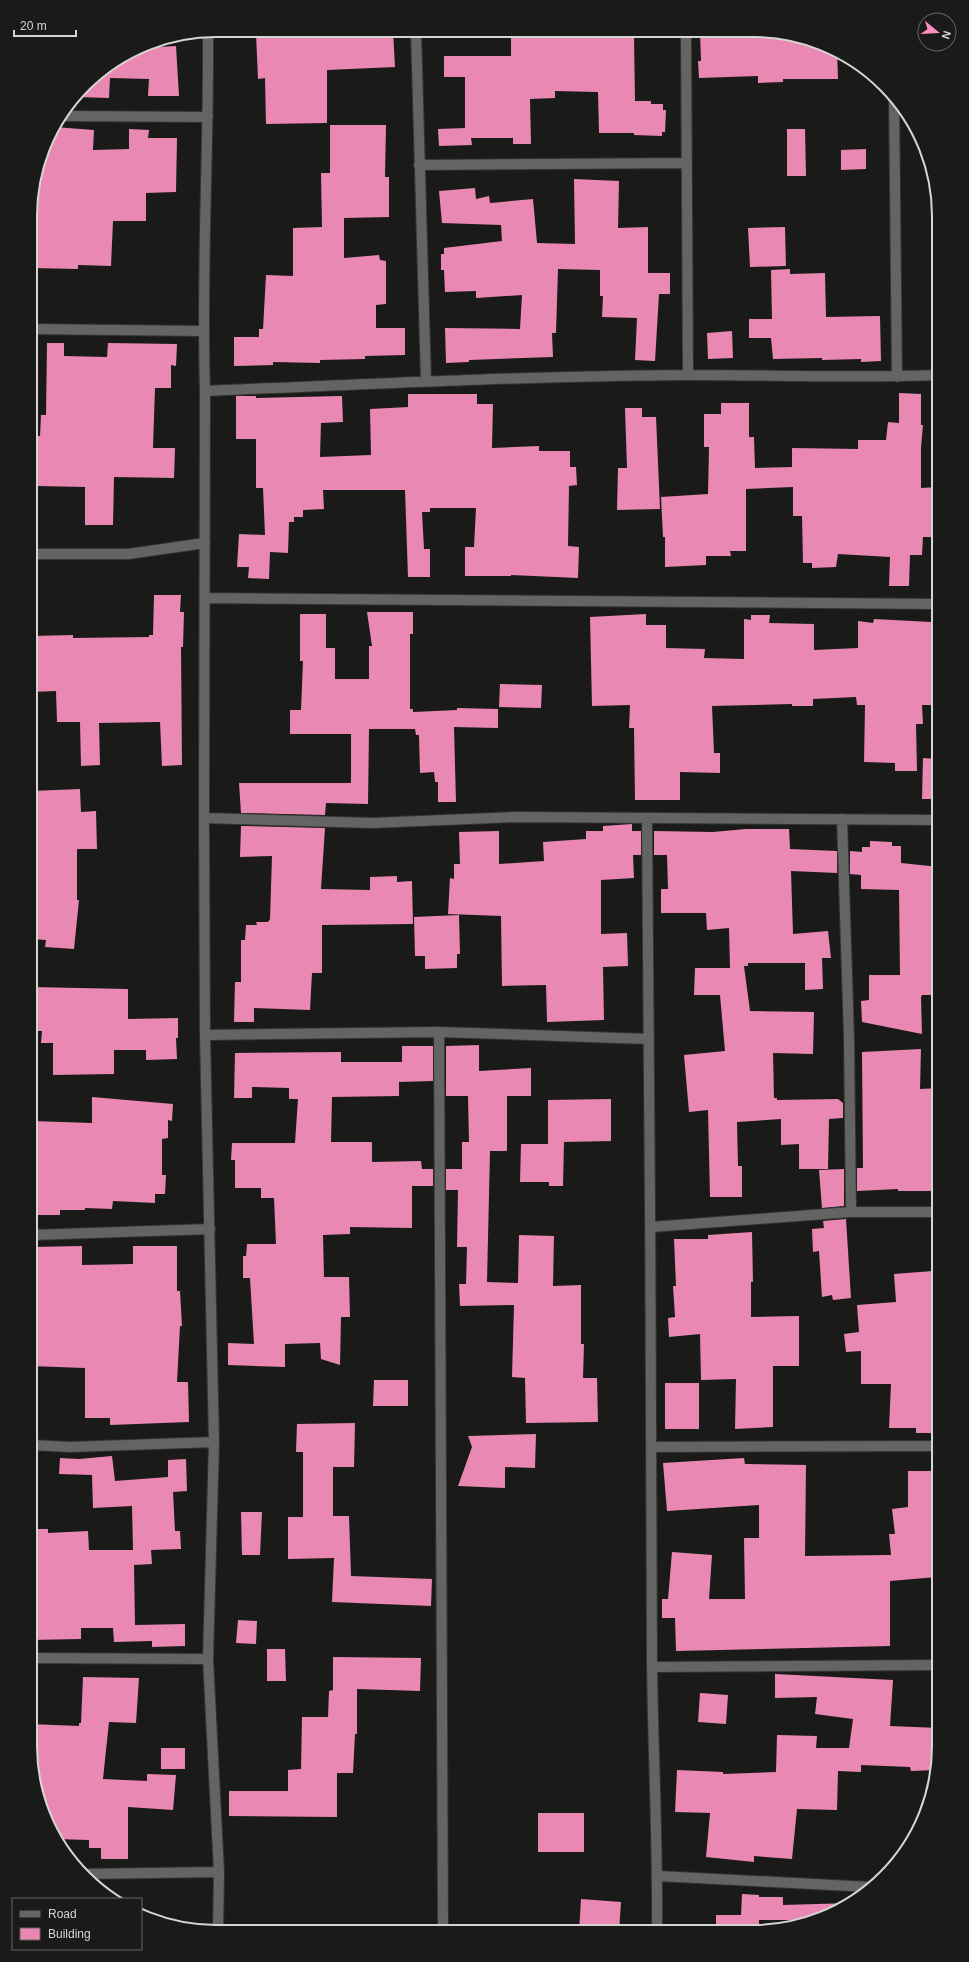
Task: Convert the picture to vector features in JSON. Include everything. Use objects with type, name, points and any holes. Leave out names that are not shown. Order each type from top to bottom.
[{"type":"street","points":[[208,37],[208,117],[203,331],[205,391],[206,598],[204,818],[205,1035],[214,1442],[208,1659],[219,1872],[218,1925]]},
{"type":"street","points":[[416,37],[426,381]]},
{"type":"street","points":[[686,37],[688,375]]},
{"type":"street","points":[[894,106],[897,377]]},
{"type":"street","points":[[68,116],[208,117]]},
{"type":"street","points":[[419,165],[687,163]]},
{"type":"street","points":[[37,329],[203,331]]},
{"type":"street","points":[[205,391],[426,381],[688,375],[897,377],[932,375]]},
{"type":"street","points":[[37,554],[128,554],[205,543]]},
{"type":"street","points":[[206,598],[932,604]]},
{"type":"street","points":[[204,818],[372,823],[516,816],[932,820]]},
{"type":"street","points":[[647,818],[651,1227],[652,1667],[658,1876],[657,1925]]},
{"type":"street","points":[[842,819],[849,1038],[851,1212]]},
{"type":"street","points":[[205,1035],[439,1032],[649,1039]]},
{"type":"street","points":[[439,1032],[442,1925]]},
{"type":"street","points":[[651,1227],[851,1212],[932,1212]]},
{"type":"street","points":[[37,1235],[210,1229]]},
{"type":"street","points":[[37,1445],[70,1447],[214,1442]]},
{"type":"street","points":[[652,1447],[932,1446]]},
{"type":"street","points":[[37,1658],[208,1659]]},
{"type":"street","points":[[652,1667],[932,1665]]},
{"type":"street","points":[[90,1874],[219,1872]]},
{"type":"street","points":[[658,1876],[864,1887]]},
{"type":"building","points":[[256,37],[393,37],[395,67],[327,70],[327,123],[266,124],[265,78],[258,79]]},
{"type":"building","points":[[511,37],[634,37],[635,101],[651,101],[651,104],[663,104],[663,110],[666,110],[665,132],[662,132],[662,136],[634,135],[634,133],[599,133],[598,92],[555,91],[555,98],[530,99],[531,144],[513,144],[513,138],[471,138],[472,145],[439,146],[438,129],[465,128],[465,77],[444,77],[444,56],[511,56]]},
{"type":"building","points":[[700,37],[765,37],[788,40],[811,46],[837,58],[838,79],[783,79],[783,82],[758,83],[758,76],[699,78],[698,61],[701,61]]},
{"type":"building","points":[[176,46],[179,96],[148,96],[149,79],[110,78],[109,98],[82,97],[98,81],[117,67],[137,55],[156,47]]},
{"type":"building","points":[[330,125],[386,125],[385,177],[389,177],[389,217],[344,218],[344,258],[379,255],[380,260],[386,261],[386,304],[376,305],[376,328],[405,328],[405,355],[365,356],[365,359],[320,360],[320,363],[273,362],[273,365],[234,366],[234,337],[259,337],[259,329],[263,329],[266,275],[293,276],[293,228],[322,227],[321,173],[330,173]]},
{"type":"building","points":[[60,127],[94,130],[93,150],[129,149],[129,129],[149,130],[148,138],[177,138],[176,192],[146,193],[146,221],[113,221],[111,266],[78,265],[78,269],[37,268],[37,204],[40,181],[46,158]]},
{"type":"building","points":[[787,129],[805,129],[806,176],[787,176]]},
{"type":"building","points":[[866,149],[866,169],[841,170],[841,150]]},
{"type":"building","points":[[574,179],[619,181],[618,228],[648,227],[648,273],[670,273],[670,294],[659,294],[655,361],[635,360],[637,318],[602,317],[603,296],[600,296],[600,270],[558,269],[556,333],[552,333],[553,357],[469,360],[469,362],[446,363],[445,328],[520,329],[522,295],[476,298],[476,291],[445,292],[444,270],[441,270],[441,254],[444,254],[444,248],[502,241],[501,225],[442,223],[439,191],[475,188],[476,199],[489,196],[490,203],[533,199],[537,243],[575,244]]},
{"type":"building","points":[[785,227],[786,266],[750,267],[748,228]]},
{"type":"building","points":[[790,269],[790,274],[825,273],[826,317],[880,316],[881,361],[861,362],[861,359],[822,360],[822,358],[773,359],[771,338],[749,338],[749,319],[772,319],[771,270]]},
{"type":"building","points":[[732,331],[733,358],[708,359],[707,333]]},
{"type":"building","points":[[47,343],[64,343],[64,356],[107,357],[108,343],[177,344],[176,366],[171,365],[171,388],[155,388],[153,448],[175,448],[174,478],[114,477],[113,525],[85,525],[85,487],[38,486],[37,436],[40,436],[41,415],[46,415]]},
{"type":"building","points":[[899,393],[921,394],[921,425],[923,425],[921,448],[921,488],[932,487],[932,537],[923,537],[922,555],[910,555],[909,586],[889,586],[890,557],[838,554],[836,567],[812,568],[812,563],[803,563],[802,516],[793,516],[793,487],[746,489],[746,551],[730,551],[731,556],[706,556],[706,565],[665,567],[665,537],[663,537],[661,497],[708,494],[709,447],[704,447],[704,414],[721,414],[721,403],[749,403],[749,437],[754,437],[755,468],[792,467],[792,448],[858,449],[858,440],[886,440],[888,422],[899,423]]},
{"type":"building","points":[[408,394],[477,394],[477,404],[493,404],[492,448],[539,446],[539,451],[570,451],[570,467],[576,467],[577,485],[569,486],[568,546],[579,547],[578,578],[511,575],[465,576],[465,547],[474,547],[476,508],[430,508],[430,512],[422,512],[424,549],[430,549],[430,577],[408,577],[405,490],[323,490],[324,509],[303,510],[303,517],[294,517],[294,522],[289,522],[288,553],[270,552],[269,579],[248,578],[249,567],[237,567],[239,534],[265,535],[263,488],[256,488],[256,439],[236,439],[236,396],[256,396],[256,398],[342,396],[343,422],[321,423],[320,457],[371,455],[370,409],[408,407]]},
{"type":"building","points":[[625,408],[642,408],[642,417],[656,417],[660,509],[617,510],[618,468],[627,468]]},
{"type":"building","points":[[154,595],[181,595],[180,612],[184,612],[183,647],[181,647],[182,765],[162,766],[160,722],[99,723],[100,765],[81,766],[80,722],[57,722],[56,691],[37,692],[37,636],[73,635],[73,638],[149,637],[149,635],[153,635]]},
{"type":"building","points":[[367,612],[413,612],[413,634],[410,634],[410,709],[413,709],[413,712],[457,710],[457,708],[498,709],[498,728],[454,727],[456,802],[438,802],[438,782],[435,782],[434,772],[420,773],[419,735],[416,735],[415,729],[369,729],[368,804],[326,803],[325,815],[241,813],[239,783],[351,783],[351,734],[290,734],[290,710],[301,710],[303,661],[300,661],[300,614],[326,614],[326,648],[335,648],[335,679],[369,679],[369,646],[372,646]]},
{"type":"building","points":[[646,614],[646,625],[666,625],[666,648],[705,649],[704,658],[744,659],[744,619],[751,620],[751,615],[770,615],[769,623],[814,624],[814,650],[858,648],[858,621],[873,623],[874,619],[931,622],[932,705],[922,705],[923,724],[916,724],[917,771],[895,771],[895,763],[864,762],[865,705],[857,705],[856,697],[813,699],[813,706],[792,706],[792,704],[712,706],[714,753],[720,753],[720,773],[680,772],[680,800],[635,800],[634,728],[629,728],[630,705],[592,706],[590,617]]},
{"type":"building","points":[[500,684],[542,685],[541,708],[499,707]]},
{"type":"building","points":[[923,758],[932,759],[932,799],[922,799]]},
{"type":"building","points":[[80,789],[81,812],[96,811],[97,849],[77,849],[77,900],[79,900],[74,949],[45,947],[46,940],[37,939],[37,791]]},
{"type":"building","points":[[632,824],[632,831],[641,831],[641,855],[633,855],[634,878],[601,880],[601,934],[627,933],[628,966],[603,967],[604,1020],[547,1022],[546,985],[502,986],[501,916],[448,914],[450,878],[454,879],[454,864],[460,864],[459,832],[499,831],[499,864],[544,861],[543,842],[586,839],[586,831],[603,831],[603,826]]},
{"type":"building","points":[[241,826],[325,828],[321,889],[370,890],[370,877],[397,876],[397,882],[412,881],[413,924],[322,925],[322,973],[312,973],[310,1010],[254,1008],[254,1022],[234,1022],[235,982],[241,982],[241,940],[245,940],[246,925],[257,925],[256,922],[268,922],[270,919],[272,856],[240,857]]},
{"type":"building","points":[[746,829],[789,829],[790,849],[837,851],[837,873],[791,871],[793,934],[828,931],[831,958],[822,958],[823,989],[805,990],[805,963],[748,963],[748,966],[744,966],[750,1011],[814,1012],[813,1054],[773,1053],[774,1098],[777,1098],[777,1100],[838,1099],[843,1103],[843,1118],[829,1119],[828,1169],[799,1169],[799,1144],[781,1145],[781,1119],[737,1122],[738,1166],[742,1166],[742,1197],[710,1197],[708,1110],[689,1112],[684,1055],[725,1051],[720,995],[694,995],[695,968],[730,968],[729,928],[707,930],[706,913],[661,913],[661,889],[668,889],[667,855],[654,855],[654,831],[713,832]]},
{"type":"building","points":[[870,841],[892,842],[892,846],[901,846],[901,863],[932,866],[932,995],[922,995],[921,997],[922,1034],[862,1022],[861,1001],[869,1000],[869,975],[900,975],[899,890],[861,889],[861,875],[850,874],[850,851],[862,852],[862,847],[870,847]]},
{"type":"building","points":[[459,915],[460,954],[457,954],[457,968],[425,969],[425,956],[415,956],[414,917]]},
{"type":"building","points":[[37,987],[128,989],[128,1019],[178,1018],[178,1038],[176,1038],[177,1059],[146,1060],[146,1050],[114,1050],[114,1074],[53,1075],[53,1043],[41,1043],[42,1031],[37,1031]]},
{"type":"building","points":[[479,1045],[479,1071],[531,1068],[531,1096],[507,1096],[507,1151],[490,1151],[487,1282],[518,1283],[519,1235],[554,1236],[553,1286],[581,1285],[581,1344],[584,1344],[583,1378],[597,1378],[598,1422],[526,1423],[525,1378],[512,1377],[514,1305],[460,1306],[459,1284],[466,1284],[467,1247],[457,1247],[458,1190],[446,1190],[446,1169],[462,1169],[462,1142],[469,1142],[468,1096],[446,1096],[446,1046]]},
{"type":"building","points":[[402,1046],[433,1046],[433,1081],[399,1082],[399,1096],[332,1097],[331,1142],[372,1142],[372,1162],[421,1161],[422,1169],[433,1169],[433,1186],[412,1186],[412,1228],[350,1227],[350,1234],[323,1235],[324,1277],[349,1277],[350,1317],[341,1317],[340,1365],[321,1359],[320,1343],[285,1344],[285,1367],[228,1365],[228,1343],[254,1344],[250,1278],[243,1278],[243,1256],[246,1256],[247,1244],[276,1244],[274,1198],[261,1198],[261,1188],[235,1188],[235,1160],[231,1160],[232,1143],[295,1143],[298,1099],[289,1099],[289,1088],[252,1087],[252,1098],[234,1098],[235,1053],[341,1052],[341,1062],[402,1062]]},
{"type":"building","points":[[921,1049],[920,1089],[932,1088],[932,1191],[898,1191],[898,1189],[857,1191],[857,1168],[863,1168],[862,1052]]},
{"type":"building","points":[[92,1097],[173,1104],[172,1121],[168,1120],[168,1138],[162,1139],[162,1175],[166,1175],[165,1194],[155,1194],[155,1203],[113,1201],[112,1209],[85,1208],[85,1210],[60,1210],[60,1215],[37,1215],[37,1121],[92,1123]]},
{"type":"building","points":[[611,1099],[611,1141],[564,1142],[563,1186],[549,1186],[549,1182],[520,1182],[521,1144],[548,1144],[548,1100]]},
{"type":"building","points":[[844,1169],[844,1206],[822,1208],[819,1170]]},
{"type":"building","points":[[846,1219],[851,1298],[833,1300],[832,1295],[822,1297],[819,1251],[813,1252],[812,1229],[824,1228],[823,1221]]},
{"type":"building","points":[[752,1232],[753,1282],[751,1282],[751,1317],[799,1316],[799,1366],[773,1366],[773,1427],[735,1429],[736,1379],[701,1380],[700,1334],[669,1337],[668,1318],[675,1317],[673,1286],[676,1286],[674,1239],[708,1239],[708,1235]]},
{"type":"building","points":[[82,1246],[82,1265],[133,1264],[133,1246],[177,1246],[177,1291],[180,1291],[182,1326],[180,1326],[177,1382],[188,1382],[189,1422],[110,1425],[110,1418],[85,1418],[85,1368],[37,1366],[37,1247]]},
{"type":"building","points":[[932,1271],[932,1433],[916,1433],[916,1428],[889,1428],[891,1384],[861,1384],[861,1351],[846,1352],[844,1334],[859,1332],[857,1305],[896,1302],[894,1274]]},
{"type":"building","points":[[374,1380],[408,1380],[408,1406],[373,1406]]},
{"type":"building","points":[[665,1383],[699,1383],[699,1429],[665,1429]]},
{"type":"building","points":[[355,1423],[354,1467],[333,1467],[333,1516],[349,1516],[351,1576],[432,1579],[431,1606],[332,1602],[334,1558],[288,1559],[288,1517],[303,1517],[303,1452],[296,1452],[297,1424]]},
{"type":"building","points":[[536,1434],[535,1468],[505,1467],[505,1488],[458,1486],[472,1447],[468,1436]]},
{"type":"building","points":[[112,1456],[115,1481],[168,1477],[168,1460],[186,1459],[187,1491],[173,1492],[175,1531],[180,1531],[181,1549],[151,1550],[152,1564],[134,1565],[135,1625],[185,1624],[185,1646],[152,1647],[152,1641],[114,1642],[113,1628],[81,1628],[81,1639],[37,1640],[37,1529],[48,1529],[48,1533],[88,1531],[89,1550],[133,1550],[132,1506],[93,1508],[92,1475],[59,1474],[60,1458],[79,1459]]},
{"type":"building","points":[[744,1458],[745,1464],[806,1465],[805,1556],[891,1555],[889,1534],[895,1534],[892,1509],[908,1507],[908,1471],[931,1471],[932,1577],[890,1581],[890,1646],[676,1651],[675,1618],[662,1618],[662,1599],[668,1599],[672,1552],[712,1555],[709,1599],[745,1599],[744,1538],[759,1538],[759,1505],[667,1511],[663,1463]]},
{"type":"building","points":[[241,1512],[262,1512],[260,1555],[242,1555]]},
{"type":"building","points":[[238,1620],[257,1621],[256,1644],[236,1643]]},
{"type":"building","points":[[267,1649],[285,1649],[286,1681],[267,1681]]},
{"type":"building","points":[[333,1657],[421,1658],[420,1691],[357,1689],[357,1734],[355,1734],[353,1773],[337,1773],[337,1817],[229,1816],[229,1791],[288,1791],[288,1770],[301,1769],[302,1717],[328,1717],[329,1691],[333,1690]]},
{"type":"building","points":[[775,1674],[893,1680],[890,1726],[932,1728],[932,1758],[930,1770],[911,1771],[910,1767],[861,1765],[861,1772],[838,1771],[837,1810],[797,1809],[792,1859],[754,1856],[754,1862],[706,1857],[710,1813],[675,1812],[677,1770],[723,1772],[723,1774],[776,1772],[777,1735],[817,1736],[816,1748],[849,1748],[853,1719],[815,1714],[817,1697],[775,1698]]},
{"type":"building","points":[[83,1677],[139,1678],[136,1723],[109,1722],[103,1779],[147,1781],[147,1774],[176,1775],[173,1810],[128,1807],[128,1859],[101,1859],[101,1848],[89,1848],[89,1840],[63,1839],[46,1804],[40,1781],[37,1758],[37,1724],[79,1726],[79,1723],[81,1723]]},
{"type":"building","points":[[700,1693],[728,1695],[726,1724],[698,1722]]},
{"type":"building","points":[[161,1748],[185,1748],[185,1769],[161,1769]]},
{"type":"building","points":[[538,1813],[584,1813],[584,1852],[538,1852]]},
{"type":"building","points":[[742,1894],[759,1895],[759,1897],[783,1897],[783,1905],[838,1903],[811,1916],[795,1920],[759,1920],[759,1925],[716,1925],[716,1915],[741,1915]]},
{"type":"building","points":[[581,1899],[621,1902],[619,1925],[579,1925]]}]
